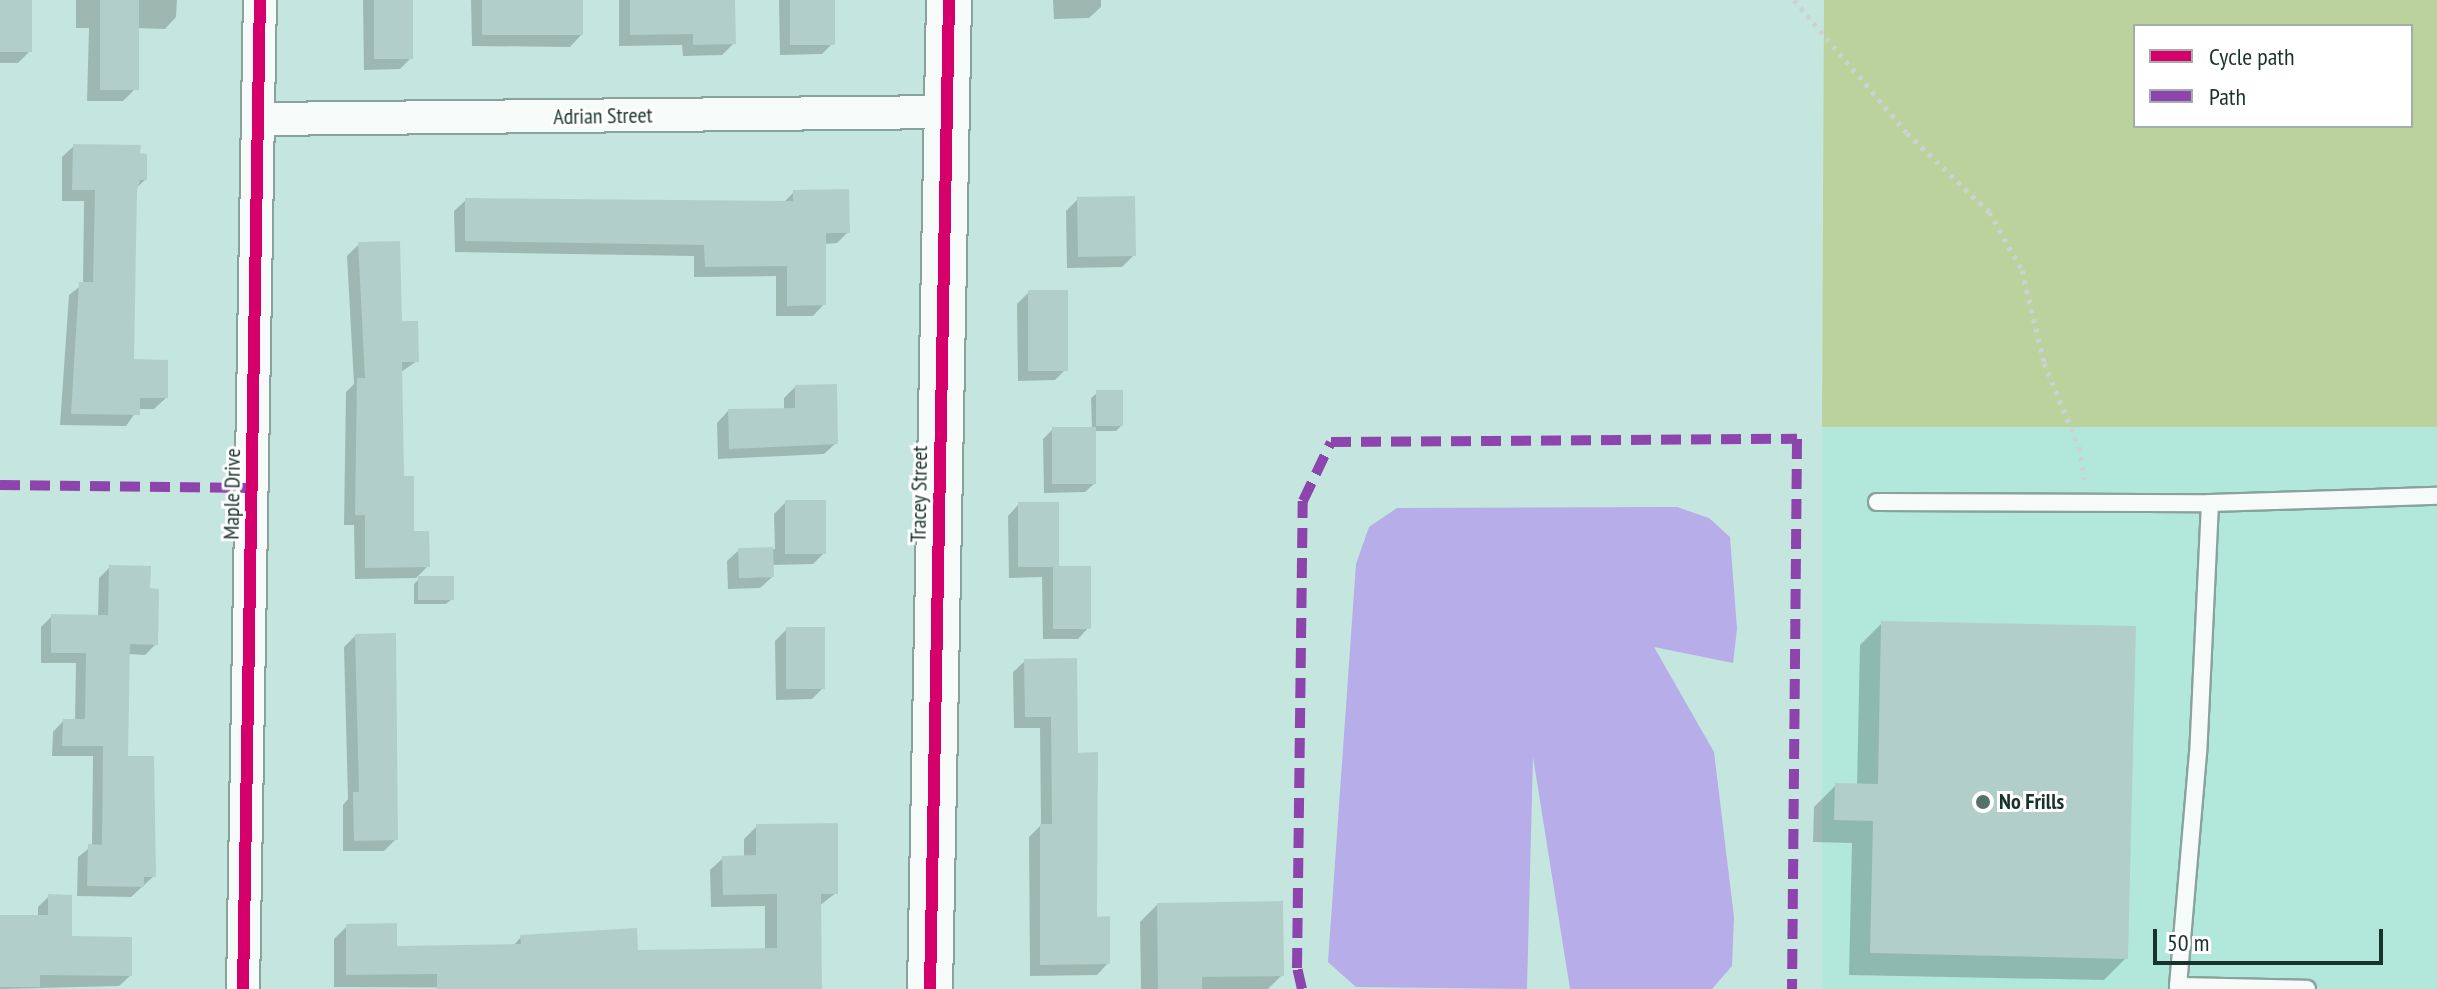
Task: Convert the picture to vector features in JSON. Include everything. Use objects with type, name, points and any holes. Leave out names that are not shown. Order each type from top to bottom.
[{"type":"street","name":"Maple Drive","points":[[243,989],[260,0]]},
{"type":"street","name":"Tracey Street","points":[[930,989],[949,0]]},
{"type":"street","name":"Adrian Street","points":[[259,119],[947,112]]},
{"type":"lane","points":[[1877,502],[2210,503],[2437,496]]},
{"type":"lane","points":[[2210,503],[2198,753],[2178,986],[2307,989]]},
{"type":"path","points":[[1794,0],[1907,133],[1989,212],[2022,270],[2044,363],[2079,447],[2087,503]]},
{"type":"shaded area","points":[[1824,0],[2437,0],[2437,427],[1822,427]]},
{"type":"shaded area","points":[[1822,427],[2437,427],[2437,989],[1822,989]]},
{"type":"shaded area","points":[[1677,507],[1709,518],[1730,537],[1737,629],[1733,663],[1654,647],[1714,752],[1734,917],[1732,966],[1712,989],[1570,989],[1533,757],[1527,989],[1356,987],[1328,962],[1356,564],[1369,527],[1397,508]]},
{"type":"building","points":[[0,0],[32,0],[32,52],[0,52]]},
{"type":"building","points":[[100,0],[139,0],[139,90],[100,90]]},
{"type":"building","points":[[374,0],[413,0],[413,59],[374,59]]},
{"type":"building","points":[[482,0],[583,0],[583,35],[482,35]]},
{"type":"building","points":[[630,0],[735,0],[736,44],[693,45],[693,34],[630,35]]},
{"type":"building","points":[[790,0],[835,0],[835,45],[790,45]]},
{"type":"building","points":[[73,144],[141,145],[140,153],[147,154],[147,180],[140,180],[137,191],[134,359],[168,360],[168,398],[140,398],[140,415],[71,414],[79,282],[93,282],[95,190],[72,190]]},
{"type":"building","points":[[849,189],[850,233],[826,233],[826,305],[787,306],[787,266],[705,267],[704,245],[465,241],[465,198],[793,201],[793,190]]},
{"type":"building","points":[[1135,196],[1136,256],[1078,257],[1077,197]]},
{"type":"building","points":[[400,241],[402,321],[418,321],[419,362],[402,362],[404,476],[414,476],[414,531],[429,531],[430,567],[365,568],[365,515],[355,515],[357,378],[365,378],[358,242]]},
{"type":"building","points":[[1028,290],[1068,290],[1068,371],[1028,371]]},
{"type":"building","points":[[837,384],[838,444],[729,449],[728,409],[795,408],[795,385]]},
{"type":"building","points":[[1096,390],[1123,390],[1123,426],[1096,426]]},
{"type":"building","points":[[1052,427],[1096,427],[1096,484],[1052,484]]},
{"type":"building","points":[[785,500],[826,500],[826,554],[785,554]]},
{"type":"building","points":[[1018,502],[1059,502],[1059,567],[1018,567]]},
{"type":"building","points":[[773,547],[774,577],[739,578],[738,548]]},
{"type":"building","points":[[109,565],[151,566],[150,588],[159,589],[158,645],[130,644],[128,756],[154,756],[156,877],[144,877],[144,887],[87,886],[88,844],[102,845],[103,746],[62,746],[63,719],[85,719],[86,653],[51,653],[51,614],[108,615]]},
{"type":"building","points":[[1053,566],[1091,566],[1091,629],[1053,629]]},
{"type":"building","points":[[418,576],[454,576],[454,600],[418,600]]},
{"type":"building","name":"No Frills","points":[[1881,621],[2136,626],[2128,959],[1870,953],[1873,821],[1834,820],[1835,783],[1878,784]]},
{"type":"building","points":[[786,627],[825,627],[825,689],[786,689]]},
{"type":"building","points":[[396,633],[398,840],[354,841],[353,792],[359,792],[355,634]]},
{"type":"building","points":[[1077,658],[1078,753],[1098,752],[1097,917],[1110,916],[1110,964],[1040,965],[1040,824],[1052,824],[1051,717],[1025,717],[1024,659]]},
{"type":"building","points":[[838,823],[838,894],[821,894],[822,989],[437,989],[437,974],[346,975],[346,924],[397,923],[397,946],[521,944],[520,935],[637,928],[638,950],[777,948],[777,894],[723,895],[722,856],[756,855],[756,824]]},
{"type":"building","points":[[48,894],[72,895],[72,936],[132,937],[132,976],[40,975],[40,987],[0,987],[0,915],[48,915]]},
{"type":"building","points":[[1283,901],[1284,976],[1202,977],[1202,989],[1158,989],[1157,903]]},
{"type":"marked path","points":[[1302,989],[1297,968],[1303,501],[1331,442],[1797,439],[1792,989]]},
{"type":"marked path","points":[[0,485],[252,488]]},
{"type":"cycle path","points":[[243,989],[260,0]]},
{"type":"cycle path","points":[[930,989],[949,0]]},
{"type":"place","name":"No Frills","points":[[1983,802]]}]
